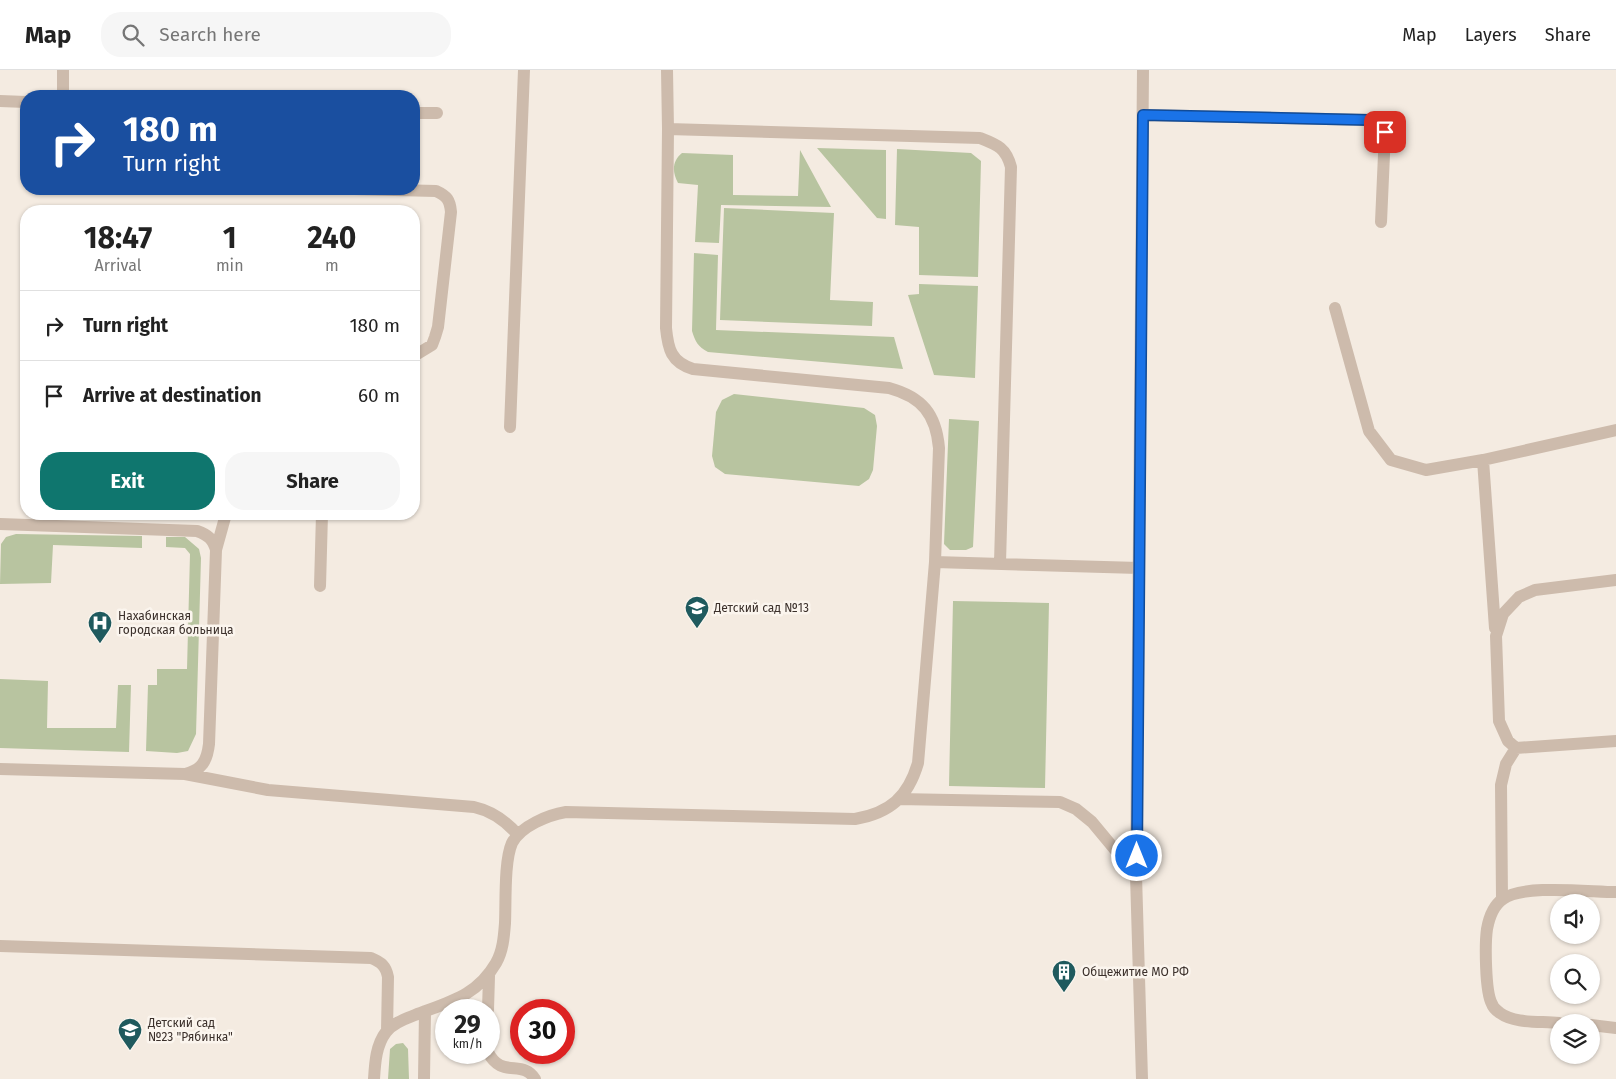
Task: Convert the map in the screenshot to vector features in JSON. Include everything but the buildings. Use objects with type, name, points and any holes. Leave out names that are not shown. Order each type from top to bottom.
[{"type":"street","points":[[63,70],[63,90]]},
{"type":"street","points":[[510,427],[524,70]]},
{"type":"street","points":[[374,1079],[376,1057],[380,1042],[387,1031],[399,1021],[457,999],[477,988],[489,976],[504,942],[508,859],[512,843],[518,834],[539,820],[552,814],[566,812],[846,819],[869,816],[883,811],[898,799],[913,779],[918,763],[936,562],[937,432],[926,409],[918,401],[910,395],[889,388],[693,369],[683,366],[677,361],[670,351],[666,328],[668,129],[666,70]]},
{"type":"street","points":[[1142,1079],[1136,875],[1143,70]]},
{"type":"street","points":[[0,101],[20,102]]},
{"type":"street","points":[[420,113],[437,113]]},
{"type":"street","points":[[1143,115],[1370,120],[1379,124],[1385,132],[1381,222]]},
{"type":"street","points":[[668,129],[980,138],[1002,149],[1009,159],[1011,167],[1000,564]]},
{"type":"street","points":[[420,191],[436,191],[446,196],[451,204],[451,212],[438,327],[432,345],[420,352]]},
{"type":"street","points":[[1334,308],[1369,431],[1391,460],[1426,470],[1483,460],[1616,430]]},
{"type":"street","points":[[1483,460],[1496,636],[1499,721],[1508,741],[1516,748],[1616,741]]},
{"type":"street","points":[[185,774],[194,772],[202,767],[209,749],[216,550],[224,520]]},
{"type":"street","points":[[320,586],[322,520]]},
{"type":"street","points":[[0,524],[197,531],[207,535],[214,542],[216,550]]},
{"type":"street","points":[[936,562],[1139,568]]},
{"type":"street","points":[[1496,636],[1503,614],[1519,598],[1535,590],[1616,580]]},
{"type":"street","points":[[1502,899],[1501,785],[1506,764],[1516,748]]},
{"type":"street","points":[[0,769],[185,774],[268,790],[474,807],[498,816],[518,834]]},
{"type":"street","points":[[898,799],[1060,802],[1076,809],[1092,822],[1136,875]]},
{"type":"street","points":[[1550,1022],[1512,1019],[1500,1013],[1492,1005],[1487,985],[1487,929],[1492,912],[1502,899],[1516,893],[1540,890],[1616,892]]},
{"type":"street","points":[[0,946],[371,958],[380,962],[386,969],[388,977],[387,1031]]},
{"type":"street","points":[[488,999],[489,976]]},
{"type":"street","points":[[424,1079],[425,1011]]},
{"type":"street","points":[[1600,1026],[1616,1028]]},
{"type":"street","points":[[495,1064],[500,1068],[518,1069],[532,1074],[535,1079]]},
{"type":"green space","points":[[817,148],[886,150],[886,219],[877,218]]},
{"type":"green space","points":[[897,149],[971,153],[981,161],[978,277],[919,275],[919,227],[895,225]]},
{"type":"green space","points":[[800,150],[831,207],[721,205],[719,243],[695,242],[698,185],[678,183],[674,167],[676,160],[682,153],[733,155],[733,195],[798,196]]},
{"type":"green space","points":[[724,208],[834,213],[830,300],[873,302],[872,326],[720,320]]},
{"type":"green space","points":[[694,253],[718,255],[716,330],[894,337],[903,369],[708,352],[697,343],[692,331]]},
{"type":"green space","points":[[919,284],[978,286],[975,378],[934,375],[908,295],[919,294]]},
{"type":"green space","points":[[734,394],[864,408],[875,415],[877,426],[873,470],[869,479],[859,486],[725,474],[715,467],[712,456],[716,412],[722,400]]},
{"type":"green space","points":[[949,419],[979,421],[973,547],[966,550],[950,550],[944,544]]},
{"type":"green space","points":[[16,534],[142,536],[142,548],[53,545],[51,583],[0,584],[1,544],[6,537]]},
{"type":"green space","points":[[166,537],[185,537],[199,549],[201,558],[196,734],[188,751],[177,753],[146,751],[148,685],[157,685],[157,669],[187,669],[190,554],[185,548],[166,547]]},
{"type":"green space","points":[[953,601],[1049,603],[1045,788],[949,786]]},
{"type":"green space","points":[[0,679],[48,681],[47,728],[116,728],[118,685],[131,685],[129,752],[0,748]]},
{"type":"green space","points":[[403,1043],[408,1049],[409,1079],[388,1079],[390,1049],[396,1044]]},
{"type":"place","name":"Детский сад №13","points":[[697,629]]},
{"type":"place","name":"Нахабинская городская больница","points":[[100,644]]},
{"type":"place","name":"Общежитие МО РФ","points":[[1064,993]]},
{"type":"place","name":"Детский сад №23 \"Рябинка\"","points":[[130,1051]]},
{"type":"route","points":[[1137,856],[1143,115],[1370,120],[1379,124],[1385,132]]}]
